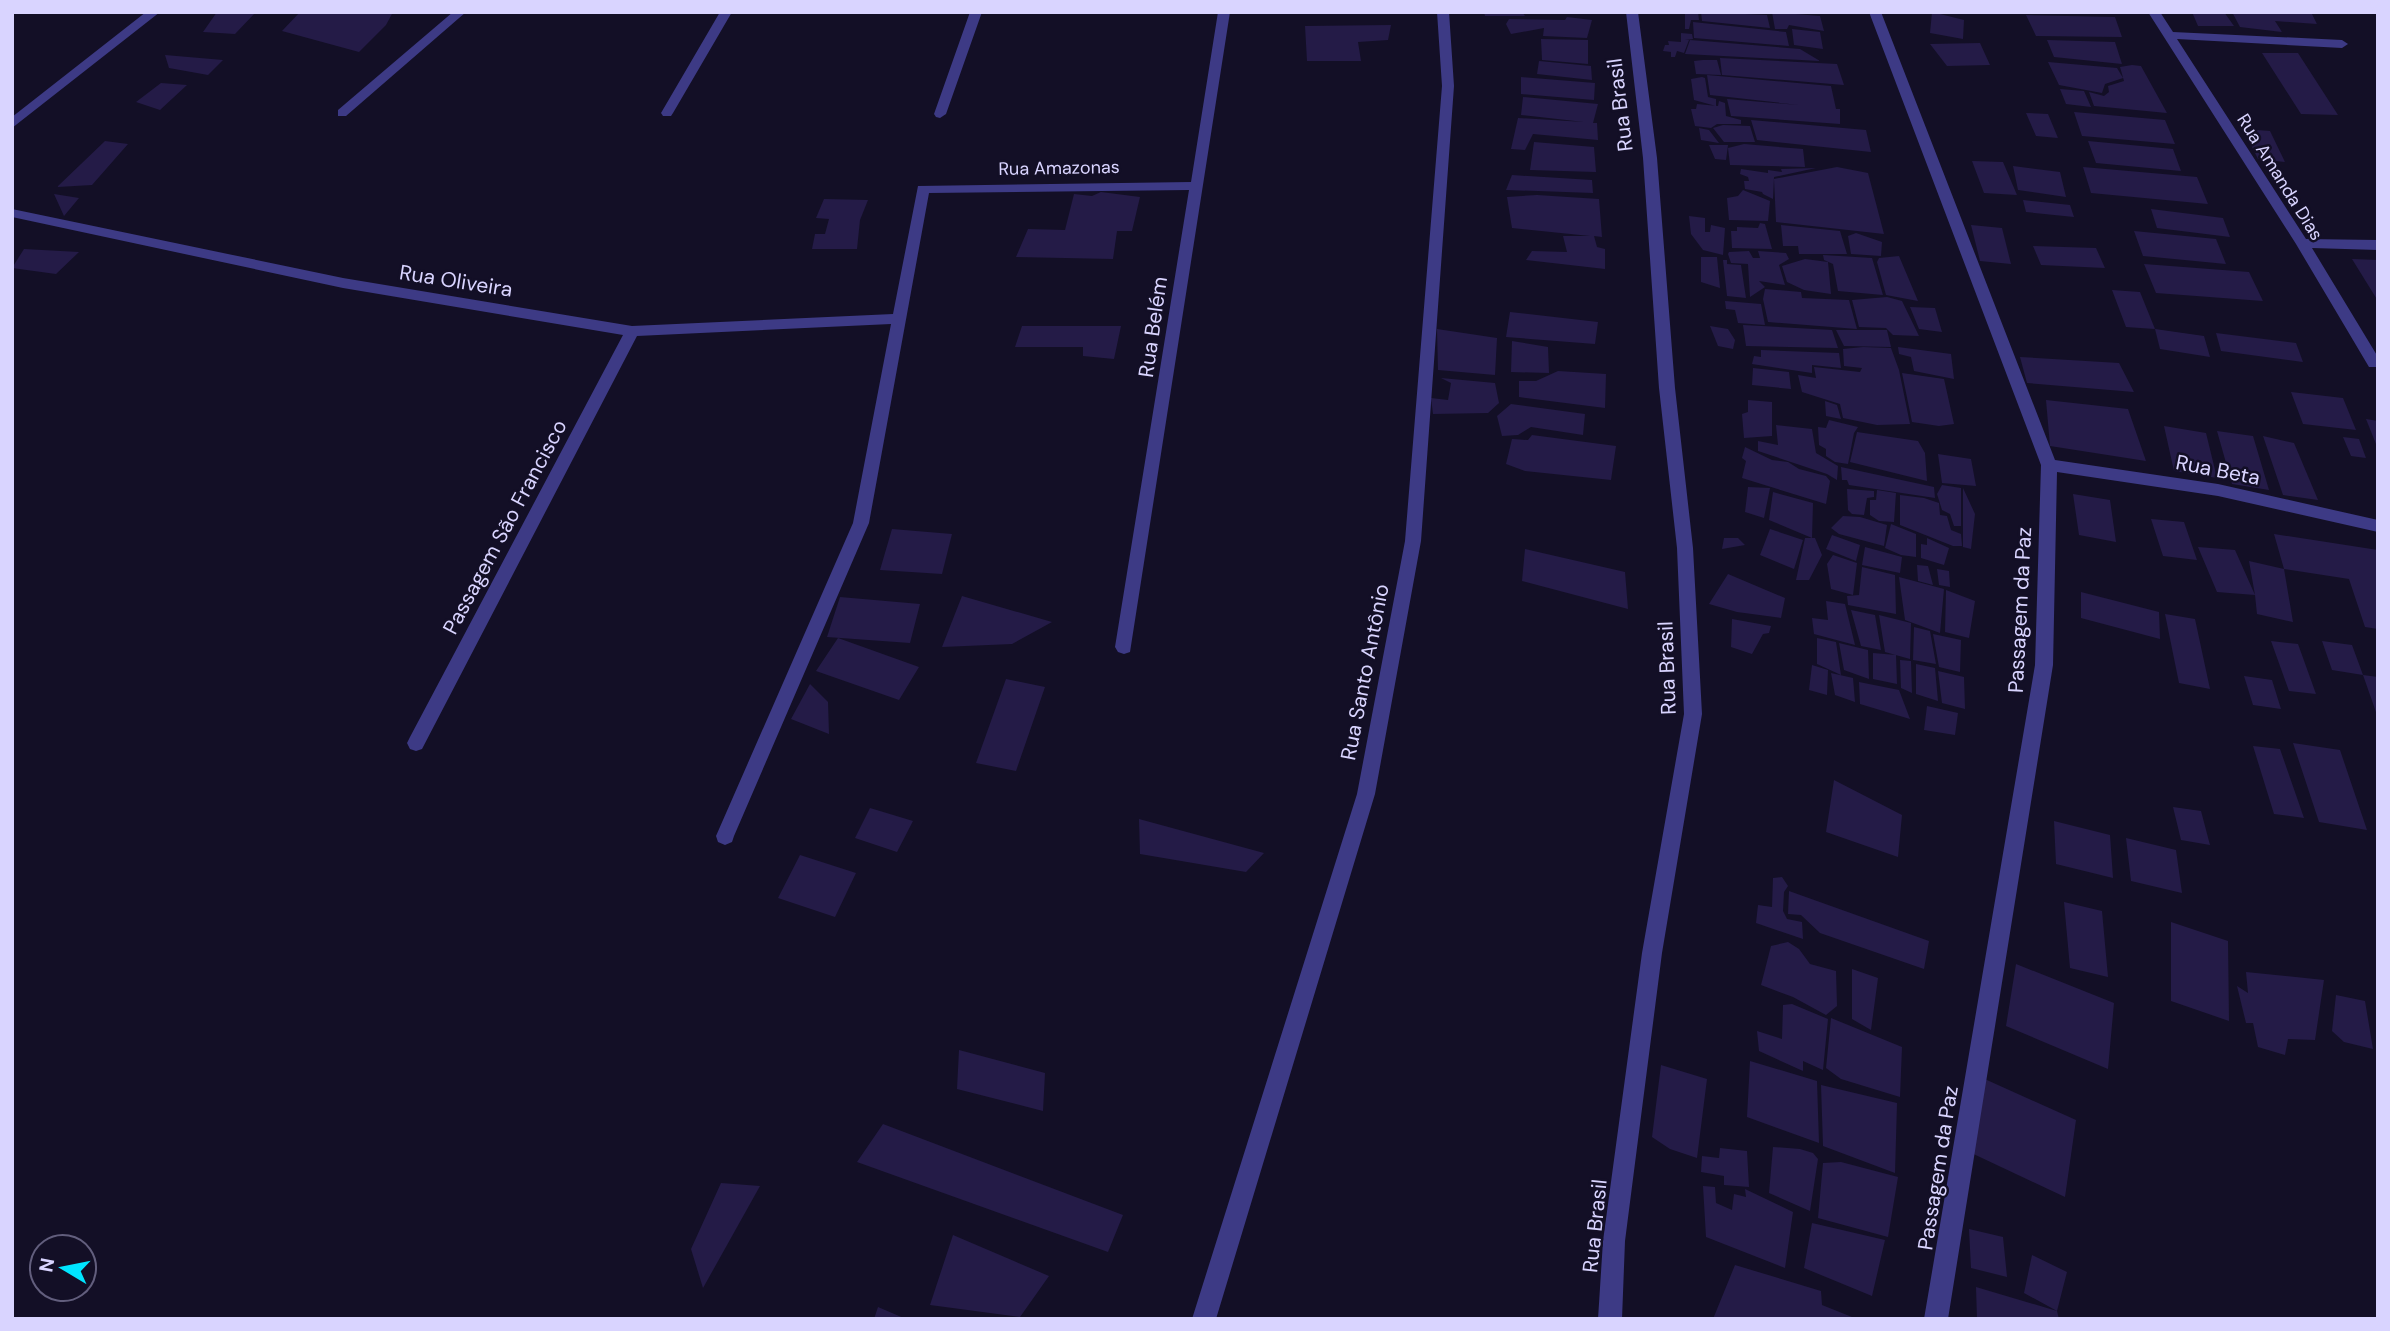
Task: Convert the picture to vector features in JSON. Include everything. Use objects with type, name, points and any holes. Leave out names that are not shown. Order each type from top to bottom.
[{"type":"street","points":[[12,124],[154,12]]},
{"type":"street","points":[[342,113],[460,12]]},
{"type":"street","points":[[667,113],[726,12]]},
{"type":"street","points":[[940,114],[976,12]]},
{"type":"street","name":"Rua Belém","points":[[1124,647],[1224,12]]},
{"type":"street","name":"Rua Santo Antônio","points":[[1204,1319],[1366,794],[1413,541],[1448,86],[1443,12]]},
{"type":"street","name":"Rua Brasil","points":[[1610,1319],[1614,1241],[1652,953],[1693,713],[1685,548],[1667,388],[1650,158],[1632,12]]},
{"type":"street","name":"Passagem da Paz","points":[[1875,12],[2049,465],[2044,665],[1936,1319]]},
{"type":"street","name":"Rua Amanda Dias","points":[[2154,12],[2302,243],[2374,363]]},
{"type":"street","points":[[2169,35],[2342,44]]},
{"type":"street","name":"Rua Amazonas","points":[[899,319],[923,189],[1195,186]]},
{"type":"street","name":"Rua Oliveira","points":[[12,213],[343,283],[632,331],[899,319]]},
{"type":"street","points":[[2302,243],[2378,245]]},
{"type":"street","points":[[725,836],[861,523],[899,319]]},
{"type":"street","name":"Passagem São Francisco","points":[[416,743],[632,331]]},
{"type":"street","name":"Rua Beta","points":[[2049,465],[2218,490],[2378,526]]},
{"type":"building","points":[[217,12],[255,13],[235,34],[203,32]]},
{"type":"building","points":[[300,12],[393,12],[386,25],[359,52],[282,31]]},
{"type":"building","points":[[1484,12],[1522,12],[1525,16],[1485,16]]},
{"type":"building","points":[[1685,12],[1698,12],[1699,20],[1691,20],[1689,29],[1685,29]]},
{"type":"building","points":[[1701,12],[1767,15],[1770,28],[1702,21]]},
{"type":"building","points":[[1772,12],[1820,16],[1824,31],[1789,25],[1787,29],[1775,29]]},
{"type":"building","points":[[1932,12],[1964,20],[1963,39],[1930,33]]},
{"type":"building","points":[[2192,12],[2224,12],[2234,26],[2198,26]]},
{"type":"building","points":[[2232,12],[2311,12],[2317,24],[2275,21],[2282,32],[2240,27]]},
{"type":"building","points":[[2026,15],[2115,17],[2122,37],[2036,36]]},
{"type":"building","points":[[1567,17],[1592,20],[1587,38],[1543,36],[1544,28],[1511,34],[1506,24],[1509,19],[1565,20]]},
{"type":"building","points":[[1693,22],[1786,32],[1789,46],[1694,38]]},
{"type":"building","points":[[1391,25],[1388,40],[1358,42],[1361,61],[1307,61],[1305,26]]},
{"type":"building","points":[[1792,29],[1820,32],[1823,49],[1794,45]]},
{"type":"building","points":[[1681,33],[1692,34],[1693,39],[1685,40],[1689,40],[1684,53],[1677,51],[1675,57],[1671,57],[1671,52],[1663,51],[1665,45],[1669,45],[1668,41],[1681,42]]},
{"type":"building","points":[[1541,39],[1588,40],[1588,64],[1542,60]]},
{"type":"building","points":[[1690,40],[1800,49],[1820,61],[1685,54]]},
{"type":"building","points":[[2047,40],[2115,42],[2122,64],[2054,57]]},
{"type":"building","points":[[1980,43],[1990,65],[1947,66],[1930,44]]},
{"type":"building","points":[[2262,53],[2298,53],[2338,115],[2301,114]]},
{"type":"building","points":[[165,55],[223,60],[208,75],[169,68]]},
{"type":"building","points":[[1720,58],[1837,64],[1844,85],[1722,75]]},
{"type":"building","points":[[1717,60],[1721,75],[1696,74],[1694,61]]},
{"type":"building","points":[[1539,61],[1591,66],[1592,80],[1537,74]]},
{"type":"building","points":[[2048,62],[2117,68],[2123,78],[2105,84],[2102,93],[2059,85]]},
{"type":"building","points":[[2141,66],[2167,113],[2094,106],[2089,92],[2104,96],[2109,92],[2108,86],[2124,81],[2120,67]]},
{"type":"building","points":[[1707,75],[1831,86],[1836,109],[1840,109],[1840,124],[1731,116],[1727,99],[1799,105],[1710,95]]},
{"type":"building","points":[[1521,77],[1595,83],[1594,100],[1521,94]]},
{"type":"building","points":[[1705,78],[1708,97],[1716,99],[1716,106],[1694,100],[1691,79]]},
{"type":"building","points":[[161,83],[187,85],[160,110],[136,102]]},
{"type":"building","points":[[2060,89],[2084,91],[2091,107],[2066,104]]},
{"type":"building","points":[[1523,97],[1598,104],[1593,123],[1597,123],[1598,140],[1533,134],[1525,150],[1511,149],[1518,118],[1584,122],[1521,115]]},
{"type":"building","points":[[1719,101],[1725,103],[1726,116],[1741,120],[1741,124],[1717,124],[1711,128],[1695,126],[1691,109],[1696,109],[1697,104],[1718,106]]},
{"type":"building","points":[[2074,112],[2165,120],[2175,144],[2082,136]]},
{"type":"building","points":[[2026,113],[2048,114],[2058,138],[2036,136]]},
{"type":"building","points":[[1751,120],[1866,130],[1871,152],[1757,140]]},
{"type":"building","points":[[1723,125],[1750,126],[1755,142],[1724,142],[1713,128]]},
{"type":"building","points":[[1699,128],[1709,130],[1719,143],[1701,140]]},
{"type":"building","points":[[2243,129],[2270,131],[2285,162],[2258,159]]},
{"type":"building","points":[[105,141],[128,144],[92,185],[57,187]]},
{"type":"building","points":[[2088,141],[2173,149],[2181,171],[2096,163]]},
{"type":"building","points":[[1534,142],[1594,147],[1596,172],[1530,170]]},
{"type":"building","points":[[1744,144],[1803,149],[1805,167],[1730,165],[1728,148]]},
{"type":"building","points":[[1709,145],[1728,145],[1726,160],[1715,159]]},
{"type":"building","points":[[1972,161],[2003,162],[2017,195],[1984,193]]},
{"type":"building","points":[[2013,166],[2060,172],[2066,197],[2018,190]]},
{"type":"building","points":[[1837,167],[1868,173],[1884,234],[1776,222],[1774,179]]},
{"type":"building","points":[[2083,167],[2197,177],[2208,204],[2091,193]]},
{"type":"building","points":[[1816,168],[1774,177],[1773,199],[1762,192],[1745,189],[1744,181],[1749,181],[1748,177],[1740,174],[1741,169],[1768,173],[1768,170],[1782,172],[1781,169]]},
{"type":"building","points":[[1512,175],[1592,180],[1593,193],[1506,190]]},
{"type":"building","points":[[1743,190],[1770,201],[1768,221],[1729,220],[1727,198],[1738,196]]},
{"type":"building","points":[[1101,192],[1140,197],[1132,231],[1117,231],[1113,259],[1016,257],[1028,229],[1065,230],[1074,194],[1092,196]]},
{"type":"building","points":[[54,194],[79,198],[64,216]]},
{"type":"building","points":[[1537,195],[1599,199],[1602,237],[1594,236],[1597,247],[1605,249],[1605,269],[1526,260],[1532,251],[1567,252],[1563,236],[1590,236],[1512,228],[1507,197]]},
{"type":"building","points":[[824,199],[868,200],[860,220],[857,249],[812,249],[815,234],[825,234],[829,219],[816,218]]},
{"type":"building","points":[[2023,200],[2070,205],[2074,217],[2026,212]]},
{"type":"building","points":[[2151,209],[2223,218],[2230,237],[2157,228]]},
{"type":"building","points":[[1689,216],[1705,218],[1705,232],[1710,232],[1711,225],[1725,228],[1723,255],[1703,250],[1691,234]]},
{"type":"building","points":[[1760,223],[1765,224],[1772,249],[1732,248],[1731,231],[1737,231],[1737,227],[1758,228]]},
{"type":"building","points":[[1781,225],[1840,231],[1847,254],[1799,254],[1798,246],[1783,246]]},
{"type":"building","points":[[1971,225],[2002,228],[2011,264],[1980,261]]},
{"type":"building","points":[[2134,231],[2216,239],[2226,264],[2143,256]]},
{"type":"building","points":[[1856,233],[1882,242],[1881,256],[1851,254],[1848,236]]},
{"type":"building","points":[[2033,246],[2096,248],[2105,268],[2041,265]]},
{"type":"building","points":[[24,249],[79,252],[56,274],[12,268]]},
{"type":"building","points":[[1749,251],[1753,258],[1760,258],[1758,251],[1786,253],[1789,259],[1779,265],[1785,285],[1759,281],[1765,287],[1750,297],[1748,264],[1731,263],[1728,254]]},
{"type":"building","points":[[1823,255],[1872,258],[1883,295],[1838,291],[1833,264],[1824,260]]},
{"type":"building","points":[[1899,256],[1918,301],[1886,295],[1877,262],[1879,258]]},
{"type":"building","points":[[1701,257],[1717,257],[1720,288],[1701,282]]},
{"type":"building","points":[[1805,259],[1828,262],[1831,294],[1804,290],[1787,282],[1782,266]]},
{"type":"building","points":[[2352,259],[2378,260],[2378,301]]},
{"type":"building","points":[[1723,260],[1727,260],[1727,264],[1741,265],[1746,298],[1727,296]]},
{"type":"building","points":[[2144,264],[2249,272],[2263,301],[2156,293]]},
{"type":"building","points":[[1765,289],[1801,292],[1802,298],[1849,300],[1857,329],[1768,322],[1763,299]]},
{"type":"building","points":[[2112,290],[2140,292],[2155,329],[2126,327]]},
{"type":"building","points":[[1887,297],[1902,301],[1919,336],[1893,335],[1886,328],[1859,327],[1852,300]]},
{"type":"building","points":[[1725,301],[1761,304],[1765,325],[1738,323],[1735,310],[1726,309]]},
{"type":"building","points":[[1910,307],[1935,308],[1942,332],[1919,329]]},
{"type":"building","points":[[1510,312],[1598,322],[1595,344],[1506,337]]},
{"type":"building","points":[[1743,325],[1832,330],[1838,348],[1746,346]]},
{"type":"building","points":[[1022,326],[1121,326],[1114,359],[1083,356],[1083,347],[1015,347]]},
{"type":"building","points":[[1710,326],[1728,329],[1735,340],[1733,349],[1718,346]]},
{"type":"building","points":[[1437,329],[1497,338],[1495,375],[1438,370]]},
{"type":"building","points":[[2155,329],[2204,336],[2210,357],[2160,349]]},
{"type":"building","points":[[1836,330],[1887,330],[1891,347],[1844,346]]},
{"type":"building","points":[[2216,333],[2296,343],[2303,362],[2221,351]]},
{"type":"building","points":[[1512,341],[1548,347],[1549,373],[1511,372]]},
{"type":"building","points":[[1898,347],[1951,354],[1954,379],[1914,371],[1911,357],[1899,354]]},
{"type":"building","points":[[1891,348],[1899,370],[1910,424],[1877,425],[1843,418],[1840,404],[1802,392],[1798,375],[1816,378],[1814,367],[1860,372],[1862,368],[1844,366],[1843,349]]},
{"type":"building","points":[[1761,350],[1839,353],[1841,368],[1812,365],[1812,373],[1752,364],[1754,356],[1761,357]]},
{"type":"building","points":[[2020,357],[2119,363],[2134,392],[2027,383]]},
{"type":"building","points":[[1753,368],[1789,372],[1791,389],[1752,385]]},
{"type":"building","points":[[1558,371],[1606,374],[1605,408],[1519,397],[1519,381],[1536,381]]},
{"type":"building","points":[[1902,373],[1944,379],[1954,424],[1939,426],[1912,422]]},
{"type":"building","points":[[1441,378],[1495,383],[1499,403],[1488,413],[1433,414],[1431,398],[1448,400],[1451,383]]},
{"type":"building","points":[[2291,392],[2343,398],[2356,430],[2303,424]]},
{"type":"building","points":[[1748,400],[1772,402],[1772,436],[1744,438],[1742,414],[1748,412]]},
{"type":"building","points":[[2046,400],[2128,409],[2146,461],[2050,446]]},
{"type":"building","points":[[1825,401],[1837,405],[1841,419],[1826,416]]},
{"type":"building","points":[[1511,404],[1585,414],[1583,435],[1531,427],[1518,435],[1502,436],[1497,416]]},
{"type":"building","points":[[2366,419],[2378,421],[2378,449]]},
{"type":"building","points":[[1829,420],[1858,427],[1854,433],[1848,464],[1835,462],[1826,456],[1826,449],[1819,445],[1818,427],[1826,428]]},
{"type":"building","points":[[1776,425],[1812,429],[1816,453],[1838,466],[1837,480],[1827,474],[1758,451],[1758,441],[1778,445]]},
{"type":"building","points":[[2164,426],[2206,433],[2217,478],[2174,471]]},
{"type":"building","points":[[2217,431],[2253,436],[2269,490],[2232,484]]},
{"type":"building","points":[[1857,432],[1918,441],[1925,453],[1927,481],[1850,462]]},
{"type":"building","points":[[1532,435],[1616,446],[1611,480],[1525,471],[1506,464],[1512,439],[1528,440]]},
{"type":"building","points":[[2263,436],[2294,443],[2318,500],[2283,495]]},
{"type":"building","points":[[2343,437],[2359,439],[2366,458],[2351,456]]},
{"type":"building","points":[[1745,447],[1772,460],[1788,462],[1799,469],[1826,476],[1830,481],[1826,504],[1742,478],[1746,461],[1742,458]]},
{"type":"building","points":[[1938,454],[1971,459],[1976,486],[1942,483]]},
{"type":"building","points":[[1841,467],[1934,487],[1935,498],[1849,485],[1847,480],[1842,480]]},
{"type":"building","points":[[1942,485],[1961,488],[1961,526],[1954,526],[1950,514],[1942,510],[1937,494]]},
{"type":"building","points":[[1748,487],[1770,488],[1764,518],[1745,512]]},
{"type":"building","points":[[1963,488],[1975,514],[1971,549],[1963,547]]},
{"type":"building","points":[[1847,489],[1874,491],[1874,497],[1867,498],[1864,515],[1852,514],[1848,510]]},
{"type":"building","points":[[1877,490],[1896,493],[1894,522],[1879,521],[1870,515],[1870,500],[1876,500]]},
{"type":"building","points":[[1773,492],[1813,503],[1812,538],[1769,520]]},
{"type":"building","points":[[2073,494],[2110,500],[2116,542],[2079,535]]},
{"type":"building","points":[[1900,495],[1939,503],[1940,515],[1947,516],[1951,530],[1961,534],[1962,546],[1953,546],[1900,525]]},
{"type":"building","points":[[1843,516],[1860,517],[1887,525],[1884,546],[1839,534],[1831,528]]},
{"type":"building","points":[[2151,519],[2184,522],[2197,560],[2163,556]]},
{"type":"building","points":[[1891,524],[1916,534],[1916,557],[1901,555],[1885,548]]},
{"type":"building","points":[[892,529],[952,534],[942,574],[880,570]]},
{"type":"building","points":[[1770,529],[1803,540],[1794,569],[1760,555]]},
{"type":"building","points":[[2274,534],[2378,550],[2378,629],[2365,627],[2349,579],[2284,569]]},
{"type":"building","points":[[1832,535],[1860,545],[1856,561],[1826,549]]},
{"type":"building","points":[[1724,538],[1738,538],[1745,545],[1722,549]]},
{"type":"building","points":[[1805,538],[1815,538],[1822,555],[1809,580],[1796,580]]},
{"type":"building","points":[[1927,538],[1949,548],[1944,565],[1921,558],[1921,544],[1927,545]]},
{"type":"building","points":[[1865,547],[1902,557],[1900,573],[1862,565]]},
{"type":"building","points":[[2198,547],[2235,550],[2255,595],[2217,592]]},
{"type":"building","points":[[1525,549],[1625,572],[1628,609],[1522,581]]},
{"type":"building","points":[[1833,555],[1857,563],[1853,595],[1831,589],[1827,564]]},
{"type":"building","points":[[2249,561],[2284,569],[2293,622],[2257,614]]},
{"type":"building","points":[[1917,565],[1928,566],[1933,585],[1918,581]]},
{"type":"building","points":[[1862,567],[1895,575],[1896,614],[1848,605],[1847,596],[1859,595]]},
{"type":"building","points":[[1937,569],[1949,571],[1950,587],[1939,585]]},
{"type":"building","points":[[1728,574],[1785,598],[1781,618],[1737,612],[1709,604]]},
{"type":"building","points":[[1899,577],[1944,589],[1940,633],[1905,620]]},
{"type":"building","points":[[1946,590],[1975,601],[1969,638],[1945,632]]},
{"type":"building","points":[[2081,592],[2159,612],[2160,639],[2081,618]]},
{"type":"building","points":[[962,596],[1052,622],[1012,644],[942,647]]},
{"type":"building","points":[[840,597],[920,604],[910,643],[827,637]]},
{"type":"building","points":[[1826,601],[1845,604],[1855,645],[1814,634],[1812,618],[1828,620]]},
{"type":"building","points":[[1851,610],[1875,615],[1881,650],[1861,646]]},
{"type":"building","points":[[2165,614],[2195,619],[2210,689],[2179,683]]},
{"type":"building","points":[[1879,615],[1911,623],[1910,659],[1885,652]]},
{"type":"building","points":[[1732,619],[1771,626],[1769,633],[1763,634],[1752,654],[1731,647]]},
{"type":"building","points":[[1914,627],[1930,631],[1936,664],[1913,660]]},
{"type":"building","points":[[1933,634],[1961,640],[1960,672],[1939,667]]},
{"type":"building","points":[[838,638],[919,667],[899,700],[816,671]]},
{"type":"building","points":[[1817,638],[1836,642],[1841,675],[1817,664]]},
{"type":"building","points":[[2271,641],[2298,644],[2316,694],[2289,691]]},
{"type":"building","points":[[2322,641],[2352,645],[2363,675],[2332,670]]},
{"type":"building","points":[[1839,643],[1868,650],[1869,679],[1844,670]]},
{"type":"building","points":[[1873,653],[1896,655],[1897,684],[1873,679]]},
{"type":"building","points":[[1900,660],[1911,661],[1912,693],[1901,688]]},
{"type":"building","points":[[1916,664],[1935,668],[1938,701],[1916,694]]},
{"type":"building","points":[[1812,665],[1828,670],[1827,695],[1809,690]]},
{"type":"building","points":[[1938,671],[1964,677],[1965,709],[1942,703]]},
{"type":"building","points":[[1831,673],[1853,678],[1855,702],[1835,695]]},
{"type":"building","points":[[2363,675],[2378,677],[2378,715],[2377,715]]},
{"type":"building","points":[[2244,676],[2272,680],[2281,709],[2253,705]]},
{"type":"building","points":[[1006,679],[1045,687],[1016,771],[976,763]]},
{"type":"building","points":[[1859,682],[1899,690],[1910,719],[1860,704]]},
{"type":"building","points":[[810,684],[828,702],[829,734],[791,719]]},
{"type":"building","points":[[1927,706],[1958,713],[1955,735],[1924,730]]},
{"type":"building","points":[[2293,743],[2340,750],[2367,830],[2319,822]]},
{"type":"building","points":[[2253,746],[2280,749],[2304,818],[2274,814]]},
{"type":"building","points":[[1834,780],[1902,815],[1898,857],[1826,832]]},
{"type":"building","points":[[2173,807],[2201,811],[2210,845],[2181,840]]},
{"type":"building","points":[[870,808],[913,821],[897,852],[855,838]]},
{"type":"building","points":[[1139,819],[1264,853],[1246,872],[1140,854]]},
{"type":"building","points":[[2054,821],[2110,835],[2113,878],[2056,864]]},
{"type":"building","points":[[2126,838],[2176,850],[2182,893],[2131,881]]},
{"type":"building","points":[[800,855],[856,873],[835,917],[778,898]]},
{"type":"building","points":[[1782,877],[1788,886],[1784,892],[1783,911],[1787,919],[1802,922],[1803,939],[1756,923],[1758,905],[1772,907],[1773,878]]},
{"type":"building","points":[[1789,891],[1929,941],[1924,969],[1820,933],[1801,915],[1788,914]]},
{"type":"building","points":[[2064,902],[2102,911],[2108,977],[2070,968]]},
{"type":"building","points":[[2171,922],[2228,941],[2229,1021],[2171,1001]]},
{"type":"building","points":[[1788,942],[1799,949],[1810,964],[1836,971],[1837,1006],[1826,1015],[1793,997],[1761,985],[1771,946]]},
{"type":"building","points":[[2016,964],[2114,1003],[2108,1069],[2006,1026]]},
{"type":"building","points":[[1852,969],[1878,978],[1871,1030],[1852,1019]]},
{"type":"building","points":[[2246,972],[2324,980],[2315,1040],[2288,1039],[2285,1055],[2258,1047],[2253,1023],[2246,1023],[2237,986],[2248,993]]},
{"type":"building","points":[[2336,995],[2365,1001],[2373,1049],[2344,1042],[2332,1031]]},
{"type":"building","points":[[1792,1004],[1828,1019],[1823,1070],[1803,1061],[1803,1071],[1759,1051],[1757,1031],[1782,1039],[1783,1005]]},
{"type":"building","points":[[1831,1018],[1902,1047],[1900,1097],[1841,1079],[1826,1068]]},
{"type":"building","points":[[959,1050],[1045,1073],[1043,1111],[957,1089]]},
{"type":"building","points":[[1750,1061],[1817,1081],[1819,1143],[1747,1117]]},
{"type":"building","points":[[1661,1065],[1707,1079],[1697,1158],[1670,1149],[1652,1137]]},
{"type":"building","points":[[1978,1076],[2076,1120],[2065,1197],[1965,1150]]},
{"type":"building","points":[[1821,1085],[1897,1103],[1895,1173],[1823,1146]]},
{"type":"building","points":[[883,1124],[1123,1215],[1108,1252],[857,1162]]},
{"type":"building","points":[[1773,1147],[1800,1149],[1813,1153],[1818,1159],[1810,1211],[1769,1193]]},
{"type":"building","points":[[1720,1148],[1747,1151],[1749,1187],[1724,1185],[1724,1176],[1701,1172],[1702,1156],[1719,1158]]},
{"type":"building","points":[[1841,1162],[1898,1177],[1888,1237],[1818,1218],[1823,1163]]},
{"type":"building","points":[[721,1183],[760,1186],[703,1288],[691,1249]]},
{"type":"building","points":[[1703,1186],[1715,1187],[1716,1203],[1732,1210],[1734,1194],[1746,1197],[1745,1189],[1793,1212],[1785,1268],[1706,1237]]},
{"type":"building","points":[[1812,1223],[1885,1240],[1872,1296],[1804,1268]]},
{"type":"building","points":[[1969,1229],[2003,1237],[2007,1277],[1971,1268]]},
{"type":"building","points":[[953,1235],[1049,1276],[1020,1317],[930,1305]]},
{"type":"building","points":[[2032,1255],[2067,1272],[2057,1311],[2024,1293]]},
{"type":"building","points":[[1735,1265],[1821,1291],[1822,1305],[1857,1319],[1713,1319]]},
{"type":"building","points":[[1976,1287],[2057,1311],[2059,1319],[1977,1319]]},
{"type":"building","points":[[878,1307],[906,1319],[874,1319]]}]
